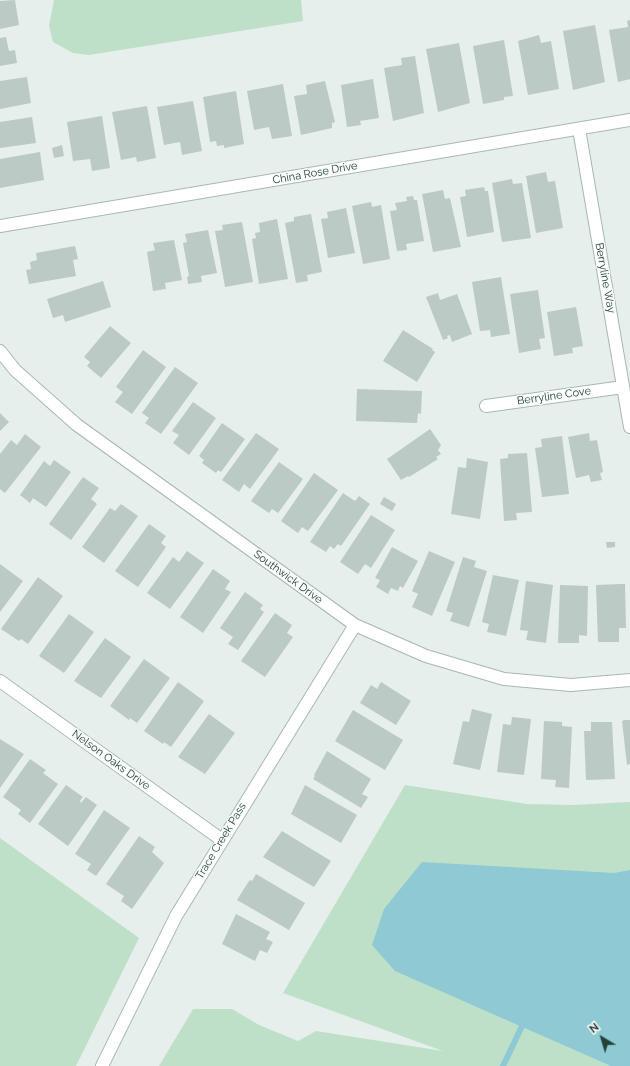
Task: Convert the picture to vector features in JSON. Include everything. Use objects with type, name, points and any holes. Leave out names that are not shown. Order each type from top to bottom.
[{"type":"street","name":"China Rose Drive","points":[[0,226],[630,120]]},
{"type":"street","name":"Berryline Way","points":[[579,129],[630,427]]},
{"type":"street","name":"Southwick Drive","points":[[0,351],[15,370],[77,425],[355,625],[426,656],[504,679],[571,685],[630,680]]},
{"type":"street","name":"Berryline Cove","points":[[486,406],[623,387]]},
{"type":"street","name":"Trace Creek Pass","points":[[102,1066],[176,916],[355,625]]},
{"type":"street","name":"Nelson Oaks Drive","points":[[0,680],[222,840]]},
{"type":"green space","points":[[54,0],[301,0],[303,21],[89,55],[73,53],[53,42],[49,26]]},
{"type":"green space","points":[[405,785],[527,804],[573,805],[630,802],[630,1066],[159,1066],[193,1009],[232,1009],[259,1025],[298,1041],[316,1031],[443,1051],[283,993]]},
{"type":"green space","points":[[0,838],[139,938],[76,1066],[0,1066]]},
{"type":"water","points":[[422,862],[614,873],[630,870],[630,1066],[611,1066],[395,971],[372,945],[384,909]]},
{"type":"building","points":[[15,0],[19,25],[0,29],[0,1]]},
{"type":"building","points":[[630,20],[630,79],[618,82],[609,30],[628,27],[627,21]]},
{"type":"building","points":[[595,25],[605,82],[573,90],[563,31]]},
{"type":"building","points":[[539,35],[541,43],[551,41],[559,89],[528,95],[518,41]]},
{"type":"building","points":[[6,37],[9,51],[15,50],[17,63],[0,66],[0,38]]},
{"type":"building","points":[[504,40],[513,96],[504,97],[504,100],[483,104],[473,46]]},
{"type":"building","points":[[459,43],[470,103],[438,112],[426,49]]},
{"type":"building","points":[[415,56],[424,113],[393,121],[384,68],[402,65],[401,58]]},
{"type":"building","points":[[27,77],[31,103],[0,109],[0,81]]},
{"type":"building","points":[[373,79],[379,118],[360,121],[361,125],[347,127],[341,85]]},
{"type":"building","points":[[325,81],[335,122],[332,123],[332,128],[301,135],[294,96],[307,94],[306,85]]},
{"type":"building","points":[[283,84],[292,136],[272,139],[269,127],[254,130],[247,91]]},
{"type":"building","points":[[236,91],[244,144],[224,148],[224,145],[217,146],[216,141],[210,142],[203,97]]},
{"type":"building","points":[[193,101],[202,151],[182,155],[180,142],[164,145],[157,107]]},
{"type":"building","points":[[147,106],[156,158],[137,162],[136,157],[121,160],[112,112]]},
{"type":"building","points":[[102,116],[110,168],[92,171],[90,159],[73,161],[67,122]]},
{"type":"building","points":[[32,117],[36,143],[0,148],[0,122]]},
{"type":"building","points":[[62,145],[64,156],[54,158],[52,148]]},
{"type":"building","points":[[40,152],[44,180],[0,188],[0,159]]},
{"type":"building","points":[[546,172],[548,182],[555,181],[563,228],[536,233],[526,176]]},
{"type":"building","points":[[512,179],[513,184],[522,183],[531,238],[502,242],[492,183]]},
{"type":"building","points":[[484,187],[485,191],[488,191],[494,232],[467,237],[460,197],[466,196],[465,190]]},
{"type":"building","points":[[443,190],[445,199],[450,198],[461,247],[433,252],[422,194]]},
{"type":"building","points":[[413,196],[414,200],[417,200],[424,241],[406,244],[407,250],[397,251],[390,211],[397,210],[395,203],[407,201],[406,197]]},
{"type":"building","points":[[371,202],[372,207],[381,205],[390,259],[363,264],[352,206]]},
{"type":"building","points":[[346,208],[355,253],[328,258],[321,219],[328,218],[327,212]]},
{"type":"building","points":[[311,214],[322,272],[307,275],[308,281],[296,283],[285,223],[294,221],[294,217]]},
{"type":"building","points":[[277,219],[288,279],[259,284],[252,239],[256,238],[255,233],[260,232],[259,223]]},
{"type":"building","points":[[242,222],[253,282],[225,287],[215,231],[223,230],[222,225]]},
{"type":"building","points":[[208,230],[217,273],[201,276],[202,282],[188,284],[187,277],[189,276],[183,243],[187,242],[185,234]]},
{"type":"building","points":[[174,240],[182,280],[165,283],[166,289],[153,291],[147,252],[155,250],[153,243]]},
{"type":"building","points":[[75,246],[78,259],[73,260],[76,276],[29,284],[26,270],[31,269],[30,262],[37,260],[36,253]]},
{"type":"building","points":[[501,277],[510,334],[491,337],[490,330],[480,331],[472,282]]},
{"type":"building","points":[[103,281],[111,307],[65,322],[63,315],[53,318],[47,299]]},
{"type":"building","points":[[538,290],[545,338],[539,339],[541,349],[519,353],[510,294]]},
{"type":"building","points":[[438,293],[440,300],[457,294],[472,334],[452,342],[450,335],[447,336],[448,338],[443,340],[426,297]]},
{"type":"building","points":[[576,307],[583,346],[572,348],[573,353],[554,356],[547,312]]},
{"type":"building","points":[[110,326],[131,343],[101,378],[87,366],[90,362],[84,357]]},
{"type":"building","points":[[403,330],[433,349],[432,350],[435,352],[417,382],[383,361]]},
{"type":"building","points":[[143,350],[166,367],[132,414],[115,402],[123,392],[116,387]]},
{"type":"building","points":[[175,367],[198,383],[161,434],[145,423],[149,418],[142,413]]},
{"type":"building","points":[[357,389],[422,391],[421,414],[418,413],[417,423],[356,421]]},
{"type":"building","points":[[193,402],[216,418],[189,455],[173,443],[179,435],[172,431]]},
{"type":"building","points":[[0,413],[9,422],[0,431]]},
{"type":"building","points":[[222,423],[245,439],[221,472],[218,470],[216,473],[202,463],[204,460],[199,456]]},
{"type":"building","points":[[430,429],[441,445],[438,450],[441,454],[436,457],[438,459],[409,477],[408,476],[401,480],[387,459]]},
{"type":"building","points":[[256,433],[279,449],[250,489],[244,484],[239,492],[222,480]]},
{"type":"building","points":[[589,433],[590,441],[597,440],[603,472],[600,473],[602,480],[591,482],[589,475],[576,478],[568,437]]},
{"type":"building","points":[[25,434],[41,447],[5,493],[0,489],[0,454],[11,440],[17,445]]},
{"type":"building","points":[[562,436],[569,494],[542,497],[535,448],[542,447],[541,439]]},
{"type":"building","points":[[527,453],[532,512],[516,513],[517,520],[504,521],[500,459],[508,458],[508,454]]},
{"type":"building","points":[[467,458],[488,462],[480,519],[451,514],[458,467],[466,468]]},
{"type":"building","points":[[54,460],[71,472],[46,507],[33,498],[30,503],[20,495],[44,461],[50,466]]},
{"type":"building","points":[[279,462],[303,479],[278,513],[272,509],[269,513],[251,501]]},
{"type":"building","points":[[314,473],[338,490],[308,531],[302,527],[298,533],[281,521]]},
{"type":"building","points":[[83,477],[99,488],[91,499],[97,504],[71,540],[49,524]]},
{"type":"building","points":[[343,493],[355,501],[359,496],[370,504],[341,546],[338,544],[334,549],[330,546],[326,552],[310,542]]},
{"type":"building","points":[[384,497],[396,504],[392,511],[380,504]]},
{"type":"building","points":[[121,504],[138,516],[104,563],[82,547],[110,508],[115,511]]},
{"type":"building","points":[[371,515],[395,530],[371,568],[365,564],[358,574],[340,562]]},
{"type":"building","points":[[149,524],[166,536],[161,543],[166,547],[138,587],[115,571]]},
{"type":"building","points":[[606,542],[615,542],[615,547],[607,548]]},
{"type":"building","points":[[392,547],[418,561],[403,588],[400,586],[398,591],[391,588],[388,594],[376,587],[380,580],[375,578]]},
{"type":"building","points":[[187,551],[204,563],[170,609],[147,593],[173,557],[179,562]]},
{"type":"building","points":[[429,551],[455,562],[432,616],[412,607],[418,594],[412,591]]},
{"type":"building","points":[[463,557],[476,561],[474,567],[487,571],[469,627],[450,621],[453,613],[446,611]]},
{"type":"building","points":[[0,564],[23,581],[0,612]]},
{"type":"building","points":[[213,569],[230,581],[225,589],[231,592],[203,633],[180,617]]},
{"type":"building","points":[[493,575],[519,580],[506,636],[487,632],[489,624],[482,622]]},
{"type":"building","points":[[38,577],[63,596],[28,644],[21,639],[19,641],[1,629]]},
{"type":"building","points":[[526,581],[553,585],[546,643],[526,640],[528,631],[520,630]]},
{"type":"building","points":[[625,584],[626,628],[619,628],[619,642],[598,642],[596,585]]},
{"type":"building","points":[[560,585],[588,586],[587,636],[579,635],[579,643],[558,643]]},
{"type":"building","points":[[245,592],[263,605],[260,609],[264,612],[238,650],[228,644],[233,637],[220,628]]},
{"type":"building","points":[[275,613],[292,625],[287,633],[293,637],[265,677],[241,661]]},
{"type":"building","points":[[69,614],[94,632],[64,673],[39,656]]},
{"type":"building","points":[[105,638],[131,657],[101,698],[74,681]]},
{"type":"building","points":[[144,659],[170,678],[137,723],[130,718],[129,720],[110,706]]},
{"type":"building","points":[[178,682],[204,701],[171,747],[164,742],[163,744],[144,731]]},
{"type":"building","points":[[381,682],[411,701],[396,725],[360,703],[371,685],[377,689]]},
{"type":"building","points":[[472,709],[492,714],[480,770],[453,764],[463,721],[469,722]]},
{"type":"building","points":[[353,710],[403,740],[385,770],[335,741]]},
{"type":"building","points":[[209,714],[235,733],[205,774],[178,757]]},
{"type":"building","points":[[512,717],[531,719],[524,775],[497,772],[503,724],[511,725]]},
{"type":"building","points":[[630,720],[630,764],[627,765],[622,721]]},
{"type":"building","points":[[544,721],[562,722],[562,726],[572,727],[569,788],[555,787],[556,780],[541,779]]},
{"type":"building","points":[[591,722],[612,722],[615,779],[586,780],[584,731],[591,731]]},
{"type":"building","points":[[0,739],[24,754],[0,788]]},
{"type":"building","points":[[327,751],[371,779],[362,794],[368,797],[361,808],[313,779]]},
{"type":"building","points":[[30,759],[46,770],[43,773],[58,784],[30,823],[18,814],[21,810],[3,797]]},
{"type":"building","points":[[66,785],[83,797],[80,801],[81,803],[86,797],[97,805],[68,846],[38,824]]},
{"type":"building","points":[[305,785],[357,815],[341,843],[291,814]]},
{"type":"building","points":[[104,810],[130,828],[96,876],[87,870],[91,864],[75,854]]},
{"type":"building","points":[[282,831],[331,861],[314,887],[263,857]]},
{"type":"building","points":[[139,836],[155,847],[152,852],[164,863],[132,909],[121,901],[124,896],[106,884]]},
{"type":"building","points":[[256,874],[305,903],[289,930],[237,900],[247,884],[250,880],[252,881]]},
{"type":"building","points":[[236,914],[270,932],[266,939],[273,942],[267,953],[260,950],[255,961],[222,944]]},
{"type":"waterway","points":[[503,1066],[522,1026],[527,1022]]}]
